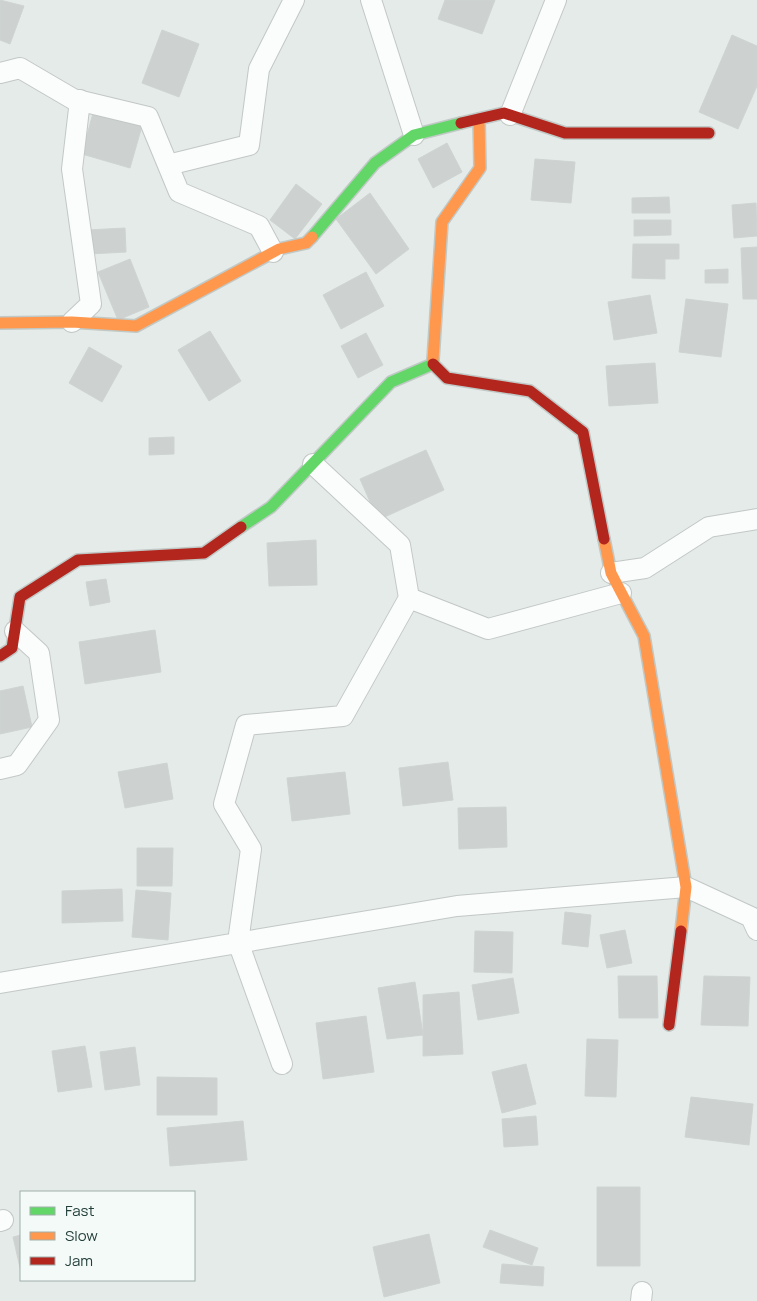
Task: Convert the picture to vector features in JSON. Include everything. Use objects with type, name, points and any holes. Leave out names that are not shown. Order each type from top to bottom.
[{"type":"street","points":[[168,165],[249,145],[259,69],[294,0]]},
{"type":"street","points":[[371,0],[414,135]]},
{"type":"street","points":[[510,115],[556,0]]},
{"type":"street","points":[[0,72],[20,68],[73,99],[148,117],[179,192],[259,226],[273,252]]},
{"type":"street","points":[[72,322],[91,304],[72,169],[80,100]]},
{"type":"street","points":[[0,323],[72,322],[136,326],[273,252],[306,243],[324,225],[375,163],[414,135],[504,113],[565,133],[709,133]]},
{"type":"street","points":[[479,119],[480,168],[442,222],[433,364],[447,378],[530,391],[583,432],[611,573],[644,636],[686,887],[669,1025]]},
{"type":"street","points":[[0,656],[12,648],[20,597],[78,560],[204,553],[271,507],[391,382],[433,364]]},
{"type":"street","points":[[282,1064],[238,942],[252,849],[224,804],[246,725],[343,716],[409,598],[400,545],[313,464]]},
{"type":"street","points":[[611,573],[645,568],[709,527],[757,519]]},
{"type":"street","points":[[409,598],[488,629],[621,593]]},
{"type":"street","points":[[0,769],[17,764],[49,720],[39,653],[15,631]]},
{"type":"street","points":[[0,983],[457,906],[686,887],[751,917],[757,930]]},
{"type":"building","points":[[0,0],[24,6],[10,44],[0,40]]},
{"type":"building","points":[[445,0],[495,0],[482,34],[438,19]]},
{"type":"building","points":[[162,30],[199,44],[179,97],[142,83]]},
{"type":"building","points":[[732,35],[757,46],[757,86],[738,129],[699,112]]},
{"type":"building","points":[[93,113],[142,126],[130,168],[82,154]]},
{"type":"building","points":[[447,143],[462,172],[433,188],[418,159]]},
{"type":"building","points":[[535,159],[575,162],[571,203],[531,200]]},
{"type":"building","points":[[296,184],[322,204],[295,239],[270,220]]},
{"type":"building","points":[[370,193],[409,249],[376,274],[336,219]]},
{"type":"building","points":[[669,197],[670,213],[632,213],[632,198]]},
{"type":"building","points":[[756,203],[757,236],[734,238],[732,205]]},
{"type":"building","points":[[634,220],[671,220],[671,235],[634,236]]},
{"type":"building","points":[[125,228],[126,252],[89,254],[88,230]]},
{"type":"building","points":[[633,244],[679,244],[679,259],[665,259],[665,279],[632,278]]},
{"type":"building","points":[[757,247],[757,299],[743,299],[741,248]]},
{"type":"building","points":[[130,259],[149,307],[118,320],[98,272]]},
{"type":"building","points":[[728,269],[728,283],[705,283],[705,270]]},
{"type":"building","points":[[366,272],[384,306],[341,329],[323,295]]},
{"type":"building","points":[[650,295],[657,333],[614,340],[608,302]]},
{"type":"building","points":[[686,299],[728,304],[721,357],[679,352]]},
{"type":"building","points":[[210,331],[241,381],[209,401],[178,350]]},
{"type":"building","points":[[366,333],[383,365],[358,378],[341,346]]},
{"type":"building","points":[[89,347],[122,366],[102,402],[69,383]]},
{"type":"building","points":[[655,363],[658,403],[609,406],[606,366]]},
{"type":"building","points":[[174,437],[174,454],[149,455],[149,438]]},
{"type":"building","points":[[426,450],[444,490],[378,520],[360,479]]},
{"type":"building","points":[[316,540],[317,585],[269,586],[267,543]]},
{"type":"building","points":[[106,579],[110,602],[90,606],[86,582]]},
{"type":"building","points":[[155,630],[161,672],[85,684],[79,642]]},
{"type":"building","points":[[23,686],[32,727],[0,734],[0,691]]},
{"type":"building","points":[[448,762],[453,800],[403,806],[399,768]]},
{"type":"building","points":[[167,763],[173,799],[125,808],[118,772]]},
{"type":"building","points":[[345,772],[350,814],[292,821],[287,778]]},
{"type":"building","points":[[506,807],[507,847],[459,849],[458,808]]},
{"type":"building","points":[[137,848],[173,848],[172,886],[137,886]]},
{"type":"building","points":[[122,889],[123,921],[62,923],[62,891]]},
{"type":"building","points":[[136,890],[171,893],[168,940],[132,937]]},
{"type":"building","points":[[565,912],[591,915],[588,947],[562,944]]},
{"type":"building","points":[[625,930],[632,963],[607,968],[600,935]]},
{"type":"building","points":[[475,931],[513,932],[512,973],[474,972]]},
{"type":"building","points":[[618,976],[657,976],[658,1018],[619,1018]]},
{"type":"building","points":[[704,976],[750,977],[748,1026],[701,1025]]},
{"type":"building","points":[[513,978],[519,1013],[478,1020],[472,985]]},
{"type":"building","points":[[415,982],[423,1035],[387,1039],[378,988]]},
{"type":"building","points":[[459,992],[463,1054],[423,1056],[423,995]]},
{"type":"building","points":[[366,1016],[374,1072],[323,1079],[316,1023]]},
{"type":"building","points":[[587,1039],[618,1040],[616,1097],[585,1096]]},
{"type":"building","points":[[85,1046],[92,1087],[58,1092],[52,1051]]},
{"type":"building","points":[[135,1047],[140,1085],[105,1090],[100,1052]]},
{"type":"building","points":[[526,1064],[536,1104],[502,1113],[492,1072]]},
{"type":"building","points":[[157,1077],[217,1078],[217,1115],[157,1115]]},
{"type":"building","points":[[691,1097],[753,1104],[749,1145],[685,1137]]},
{"type":"building","points":[[536,1116],[538,1145],[504,1147],[502,1119]]},
{"type":"building","points":[[243,1121],[247,1160],[170,1166],[167,1128]]},
{"type":"building","points":[[597,1187],[640,1187],[640,1266],[597,1266]]},
{"type":"building","points":[[490,1230],[538,1248],[532,1265],[483,1247]]},
{"type":"building","points":[[429,1234],[440,1283],[384,1297],[373,1247]]},
{"type":"building","points":[[20,1235],[20,1268],[13,1237]]},
{"type":"building","points":[[502,1264],[544,1267],[543,1286],[500,1283]]},
{"type":"traffic: fast","points":[[312,237],[375,163],[414,135],[461,123]]},
{"type":"traffic: fast","points":[[241,527],[271,507],[391,382],[433,364],[433,360]]},
{"type":"traffic: slow","points":[[433,360],[442,222],[480,168],[479,119]]},
{"type":"traffic: slow","points":[[0,323],[72,322],[136,326],[279,249],[306,243],[312,237]]},
{"type":"traffic: slow","points":[[604,539],[611,573],[644,636],[686,887],[681,931]]},
{"type":"traffic: jam","points":[[461,123],[504,113],[565,133],[709,133]]},
{"type":"traffic: jam","points":[[433,364],[447,378],[530,391],[583,432],[604,539]]},
{"type":"traffic: jam","points":[[0,656],[12,648],[20,597],[78,560],[204,553],[241,527]]},
{"type":"traffic: jam","points":[[669,1025],[681,931]]}]
